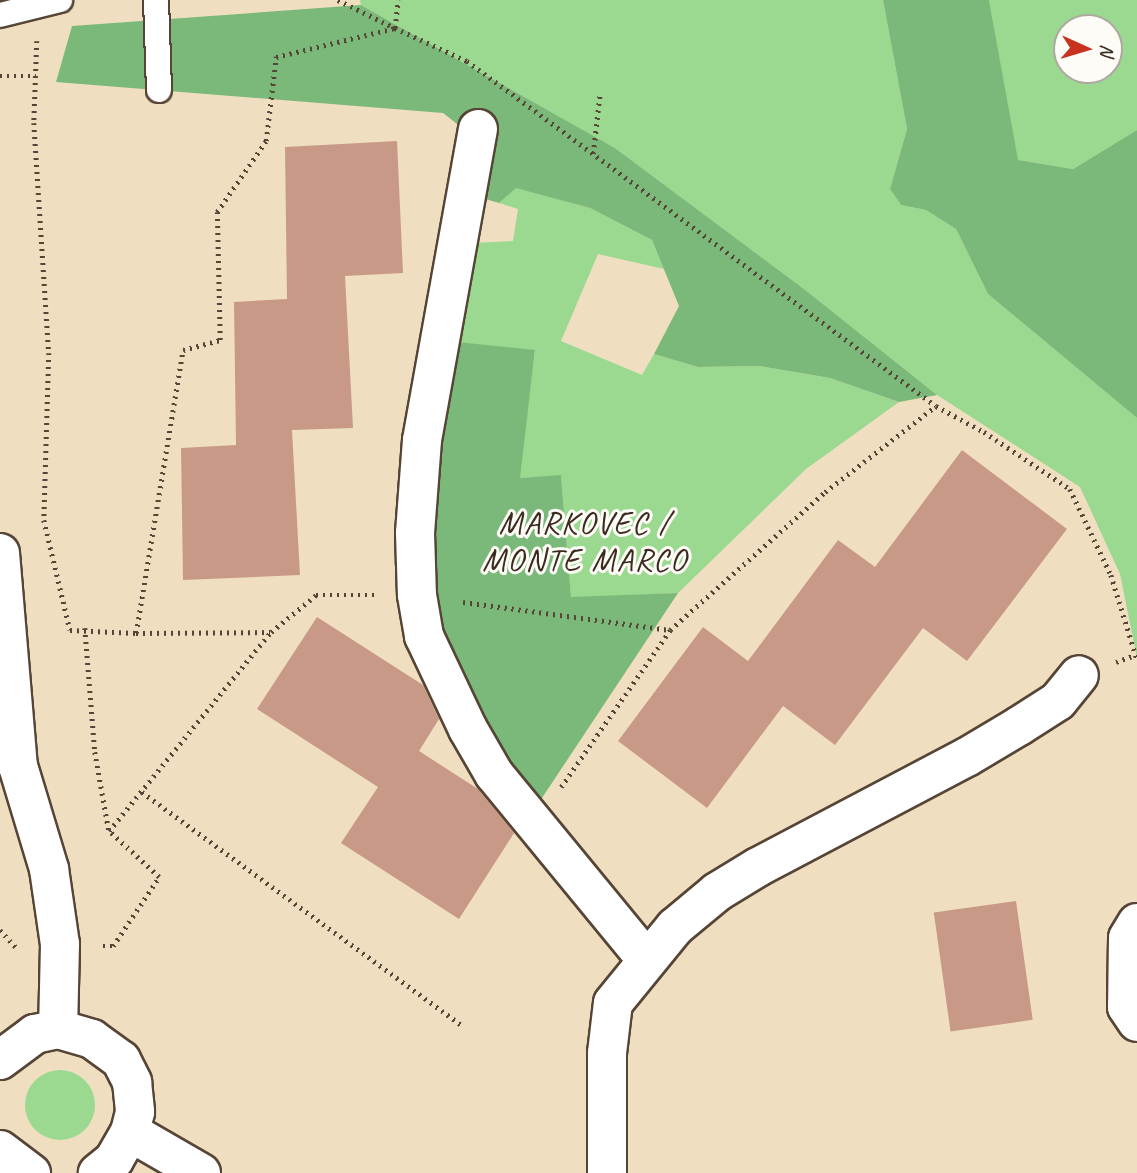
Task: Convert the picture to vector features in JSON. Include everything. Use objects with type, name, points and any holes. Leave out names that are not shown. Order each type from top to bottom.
[{"type":"street","points":[[478,129],[422,440],[415,533],[417,595],[424,636],[468,729],[494,774],[647,960]]},
{"type":"street","points":[[1,565],[18,766],[49,869],[42,950],[58,1029]]},
{"type":"street","points":[[607,1173],[607,1053],[613,1003],[676,927],[717,892],[758,867],[1008,733],[1058,701],[1079,675]]},
{"type":"street","points":[[1137,923],[1128,938],[1127,1007],[1137,1022]]},
{"type":"street","points":[[0,1060],[35,1034],[58,1029],[92,1039],[121,1060],[132,1082],[135,1112],[130,1132],[114,1160],[98,1173]]},
{"type":"street","points":[[130,1132],[201,1173]]},
{"type":"street","points":[[0,1150],[31,1173]]},
{"type":"lane","points":[[156,0],[159,90]]},
{"type":"lane","points":[[0,15],[47,3]]},
{"type":"path","points":[[338,0],[395,28],[398,0]]},
{"type":"path","points":[[47,3],[36,76],[34,123],[49,353],[44,520],[70,630],[85,628],[136,633],[271,632]]},
{"type":"path","points":[[0,76],[36,76]]},
{"type":"path","points":[[593,154],[600,93]]},
{"type":"path","points":[[535,825],[670,630],[825,492],[936,406],[984,432],[1070,489],[1111,575],[1137,659]]},
{"type":"path","points":[[109,831],[271,632],[316,595],[417,595],[670,630]]},
{"type":"path","points":[[0,930],[42,950],[113,946],[159,877],[109,831],[95,752],[85,628]]},
{"type":"path","points":[[142,792],[461,1025]]},
{"type":"green space","points":[[360,0],[883,0],[907,129],[890,189],[901,205],[926,210],[956,229],[988,294],[1137,418],[1137,658],[1120,574],[1080,487],[937,395],[804,289],[615,148],[361,5]]},
{"type":"green space","points":[[883,0],[989,0],[1018,160],[1073,169],[1137,130],[1137,418],[988,294],[956,229],[926,210],[901,205],[890,189],[907,129]]},
{"type":"green space","points":[[989,0],[1137,0],[1137,130],[1073,169],[1017,160]]},
{"type":"green space","points":[[361,5],[615,148],[804,289],[937,395],[899,402],[830,378],[759,366],[698,367],[654,354],[679,306],[652,240],[590,208],[516,188],[499,203],[468,194],[461,127],[443,113],[56,82],[72,26]]},
{"type":"green space","points":[[516,187],[590,208],[652,240],[664,269],[598,254],[561,341],[642,375],[654,354],[698,367],[759,366],[830,378],[899,402],[806,469],[678,593],[571,598],[561,476],[519,478],[535,351],[439,340],[471,243],[513,241],[518,209],[499,203]]},
{"type":"green space","points":[[439,340],[535,350],[520,478],[561,475],[571,597],[678,593],[538,804],[410,603],[394,564],[415,436]]},
{"type":"green space","points":[[67,1070],[80,1076],[89,1085],[93,1091],[93,1119],[85,1130],[74,1138],[53,1140],[35,1130],[27,1119],[25,1098],[35,1080],[46,1072]]},
{"type":"building","points":[[397,141],[403,273],[345,276],[353,428],[292,430],[300,575],[183,580],[181,448],[236,445],[234,302],[287,299],[285,147]]},
{"type":"building","points":[[962,450],[1067,529],[967,661],[923,628],[835,745],[783,706],[707,808],[618,741],[703,627],[748,661],[838,540],[875,567]]},
{"type":"building","points":[[317,617],[423,685],[439,719],[419,751],[478,789],[514,833],[459,919],[341,843],[378,787],[257,709]]},
{"type":"building","points":[[1016,901],[1033,1020],[951,1031],[934,913]]},
{"type":"district","name":"MARKOVEC / MONTE MARCO","points":[[585,542]]}]
